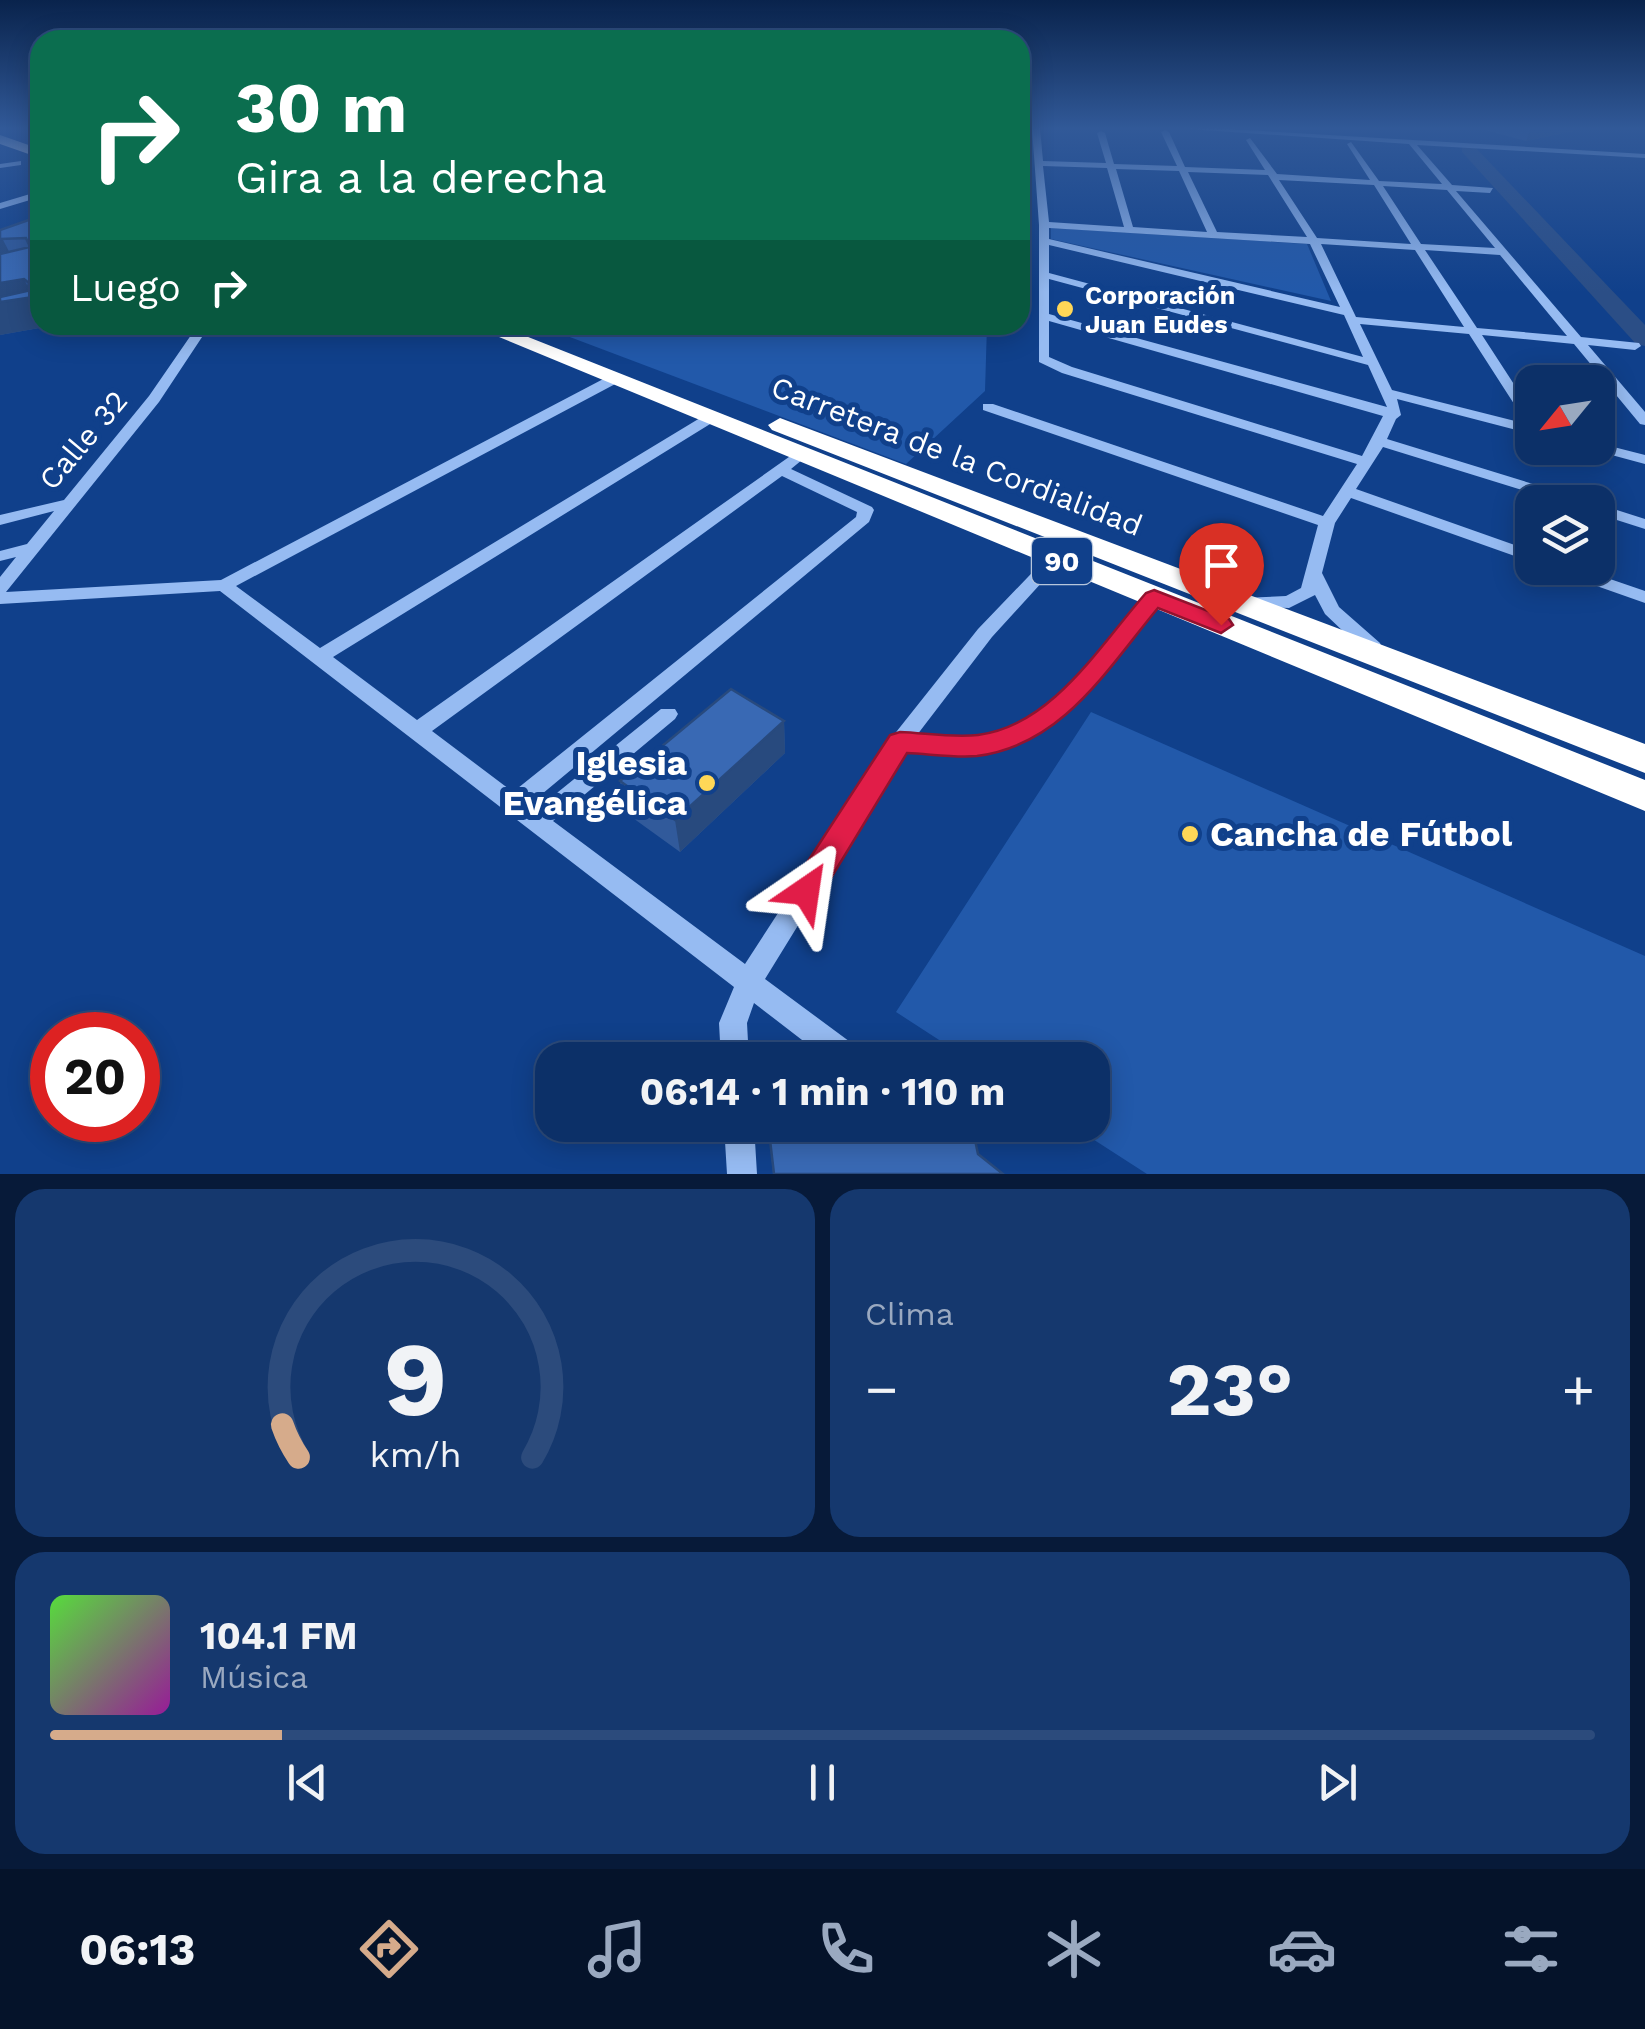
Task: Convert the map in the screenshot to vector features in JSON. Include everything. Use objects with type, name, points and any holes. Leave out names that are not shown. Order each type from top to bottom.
[{"type":"highway","name":"Carretera de la Cordialidad","points":[[504,335],[710,418],[791,463],[1056,558],[1645,796]]},
{"type":"highway","name":"Carretera de la Cordialidad","points":[[550,335],[1645,759]]},
{"type":"street","points":[[1041,183],[1045,274],[1043,359],[1365,462]]},
{"type":"street","points":[[1116,183],[1129,229]]},
{"type":"street","points":[[1189,183],[1213,234]]},
{"type":"street","points":[[1228,599],[1260,604],[1289,602],[1309,591],[1327,522],[1394,415],[1389,393],[1352,316],[1280,183]]},
{"type":"street","points":[[1377,183],[1490,190]]},
{"type":"street","points":[[1377,183],[1515,397]]},
{"type":"street","points":[[1445,183],[1645,421]]},
{"type":"street","points":[[0,206],[30,197]]},
{"type":"street","points":[[1044,225],[1504,252]]},
{"type":"street","points":[[1043,240],[1352,316],[1635,346]]},
{"type":"street","points":[[1045,274],[1373,363]]},
{"type":"street","points":[[1043,316],[1394,415]]},
{"type":"street","name":"Calle 32","points":[[0,588],[154,398],[199,335]]},
{"type":"street","points":[[0,598],[224,585],[614,380]]},
{"type":"street","points":[[1389,393],[1515,426]]},
{"type":"street","points":[[988,406],[1327,522]]},
{"type":"street","points":[[319,656],[710,418]]},
{"type":"street","points":[[1379,442],[1520,485]]},
{"type":"street","points":[[1615,452],[1645,460]]},
{"type":"street","points":[[417,731],[791,463],[866,510],[863,519],[515,803]]},
{"type":"street","points":[[1349,492],[1515,551]]},
{"type":"street","points":[[0,520],[65,504]]},
{"type":"street","points":[[1615,514],[1645,524]]},
{"type":"street","points":[[0,556],[32,548]]},
{"type":"street","points":[[734,1042],[733,1023],[750,980],[900,742],[986,634],[1056,558]]},
{"type":"street","points":[[1315,576],[1332,610],[1348,629],[1398,664]]},
{"type":"street","points":[[224,585],[828,1042]]},
{"type":"street","points":[[1613,585],[1645,596]]},
{"type":"street","points":[[900,742],[976,746],[1023,734],[1058,710],[1154,598]]},
{"type":"street","points":[[538,821],[668,714]]},
{"type":"street","points":[[740,1142],[742,1174]]},
{"type":"shaded area","points":[[1051,228],[1307,244],[1331,301],[1051,239]]},
{"type":"shaded area","points":[[564,335],[987,335],[985,391],[906,464]]},
{"type":"shaded area","name":"Cancha de Fútbol","points":[[1091,712],[1645,956],[1645,1174],[1147,1174],[1097,1142],[1110,1142],[1110,1042],[942,1042],[896,1012]]},
{"type":"building","points":[[30,220],[30,247],[26,238],[0,239],[0,230]]},
{"type":"building","points":[[30,247],[30,298],[0,302],[0,297],[27,291],[29,283],[24,279],[0,283],[0,254]]},
{"type":"building","points":[[731,689],[784,721],[675,820],[620,781]]},
{"type":"building","points":[[770,1142],[975,1142],[978,1154],[1003,1174],[774,1174]]},
{"type":"waterway","points":[[1499,183],[1645,339]]},
{"type":"place","name":"Corporación Juan Eudes","points":[[1065,309]]},
{"type":"place","name":"Iglesia Evangélica","points":[[707,783]]},
{"type":"place","name":"Cancha de Fútbol","points":[[1190,834]]},
{"type":"route","points":[[806,891],[900,742],[976,746],[1023,734],[1058,710],[1154,598],[1221,625]]}]
